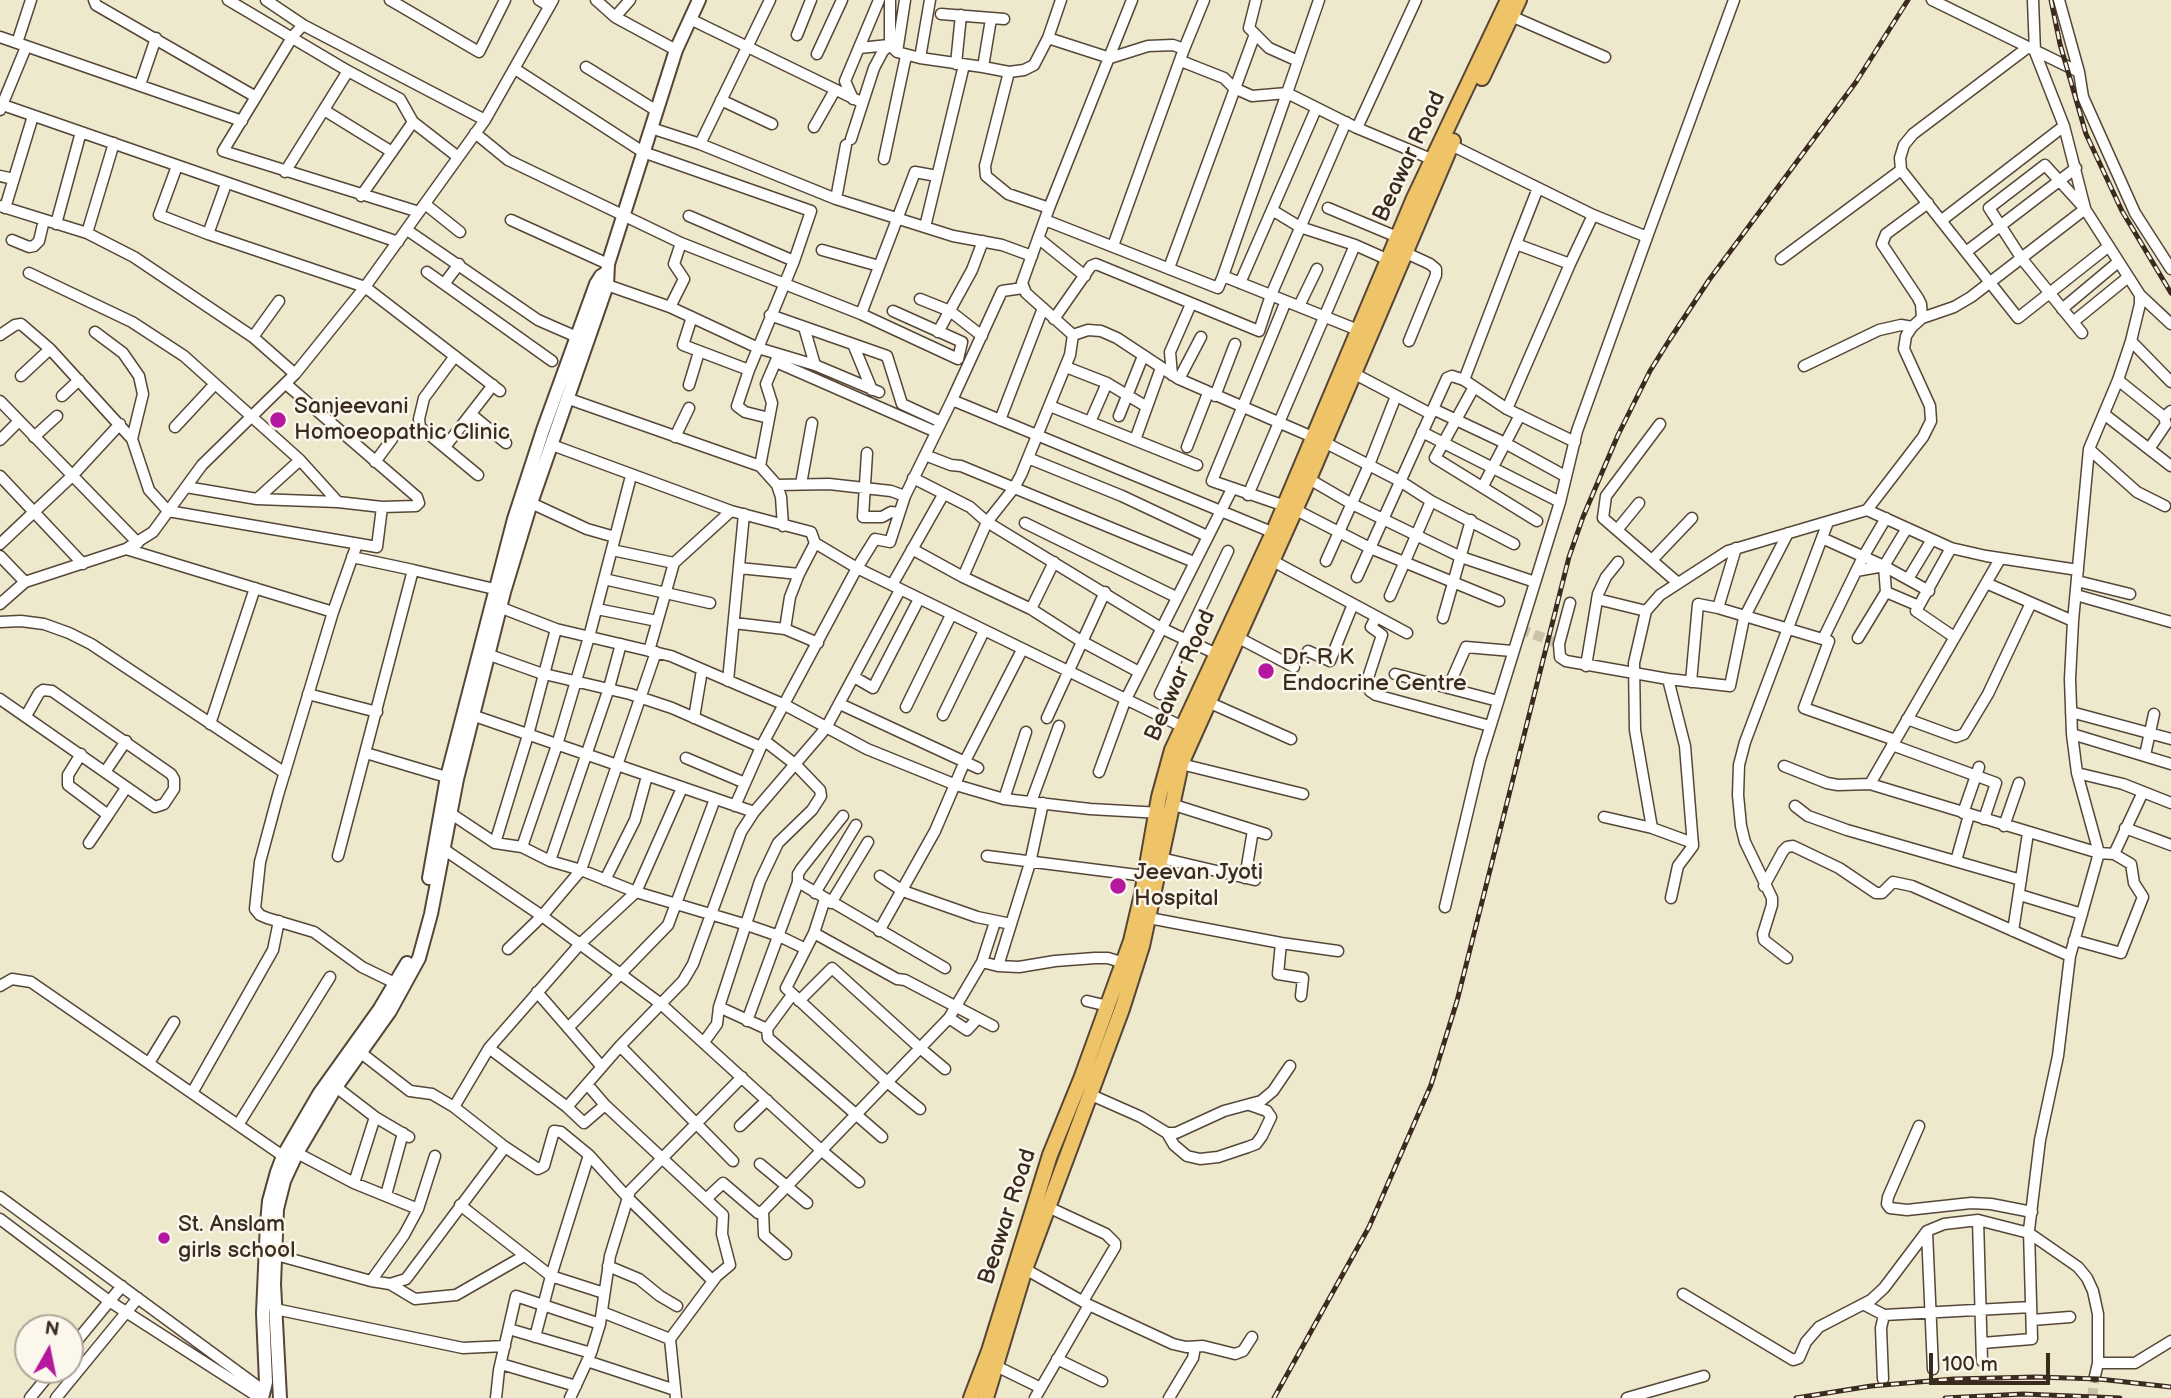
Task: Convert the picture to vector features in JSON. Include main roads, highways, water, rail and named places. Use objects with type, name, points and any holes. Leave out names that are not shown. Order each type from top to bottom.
[{"type":"main road","name":"Beawar Road","points":[[986,1398],[991,1363],[1050,1155],[1108,1006],[1149,918],[1161,858],[1167,767],[1188,730],[1278,535],[1508,0]]},
{"type":"main road","name":"Beawar Road","points":[[1438,162],[1451,145],[1519,0]]},
{"type":"main road","name":"Beawar Road","points":[[1289,508],[1309,478],[1318,440],[1353,373],[1364,332]]},
{"type":"main road","name":"Beawar Road","points":[[971,1398],[991,1363],[1122,1009],[1145,876],[1181,764],[1188,730],[1208,702],[1221,656],[1237,636],[1271,560],[1278,535]]},
{"type":"tunnel","points":[[1520,629],[1559,644]]},
{"type":"tunnel","points":[[2092,1398],[2095,1376]]},
{"type":"railway","points":[[1274,1398],[1369,1227],[1431,1085],[1457,1001],[1569,557],[1618,435],[1650,371],[1709,280],[1856,82],[1908,0]]},
{"type":"railway","points":[[2051,0],[2060,44],[2086,134],[2122,211],[2171,293]]},
{"type":"railway","points":[[1796,1398],[1871,1386],[1954,1379],[2099,1379],[2171,1387]]},
{"type":"railway","points":[[1945,1398],[2023,1394],[2120,1398]]},
{"type":"place","name":"Sanjeevani Homoeopathic Clinic","points":[[278,420]]},
{"type":"place","name":"Dr. R K Endocrine Centre","points":[[1266,671]]},
{"type":"place","name":"Jeevan Jyoti Hospital","points":[[1118,886]]},
{"type":"place","name":"St. Anslam girls school","points":[[164,1238]]}]
